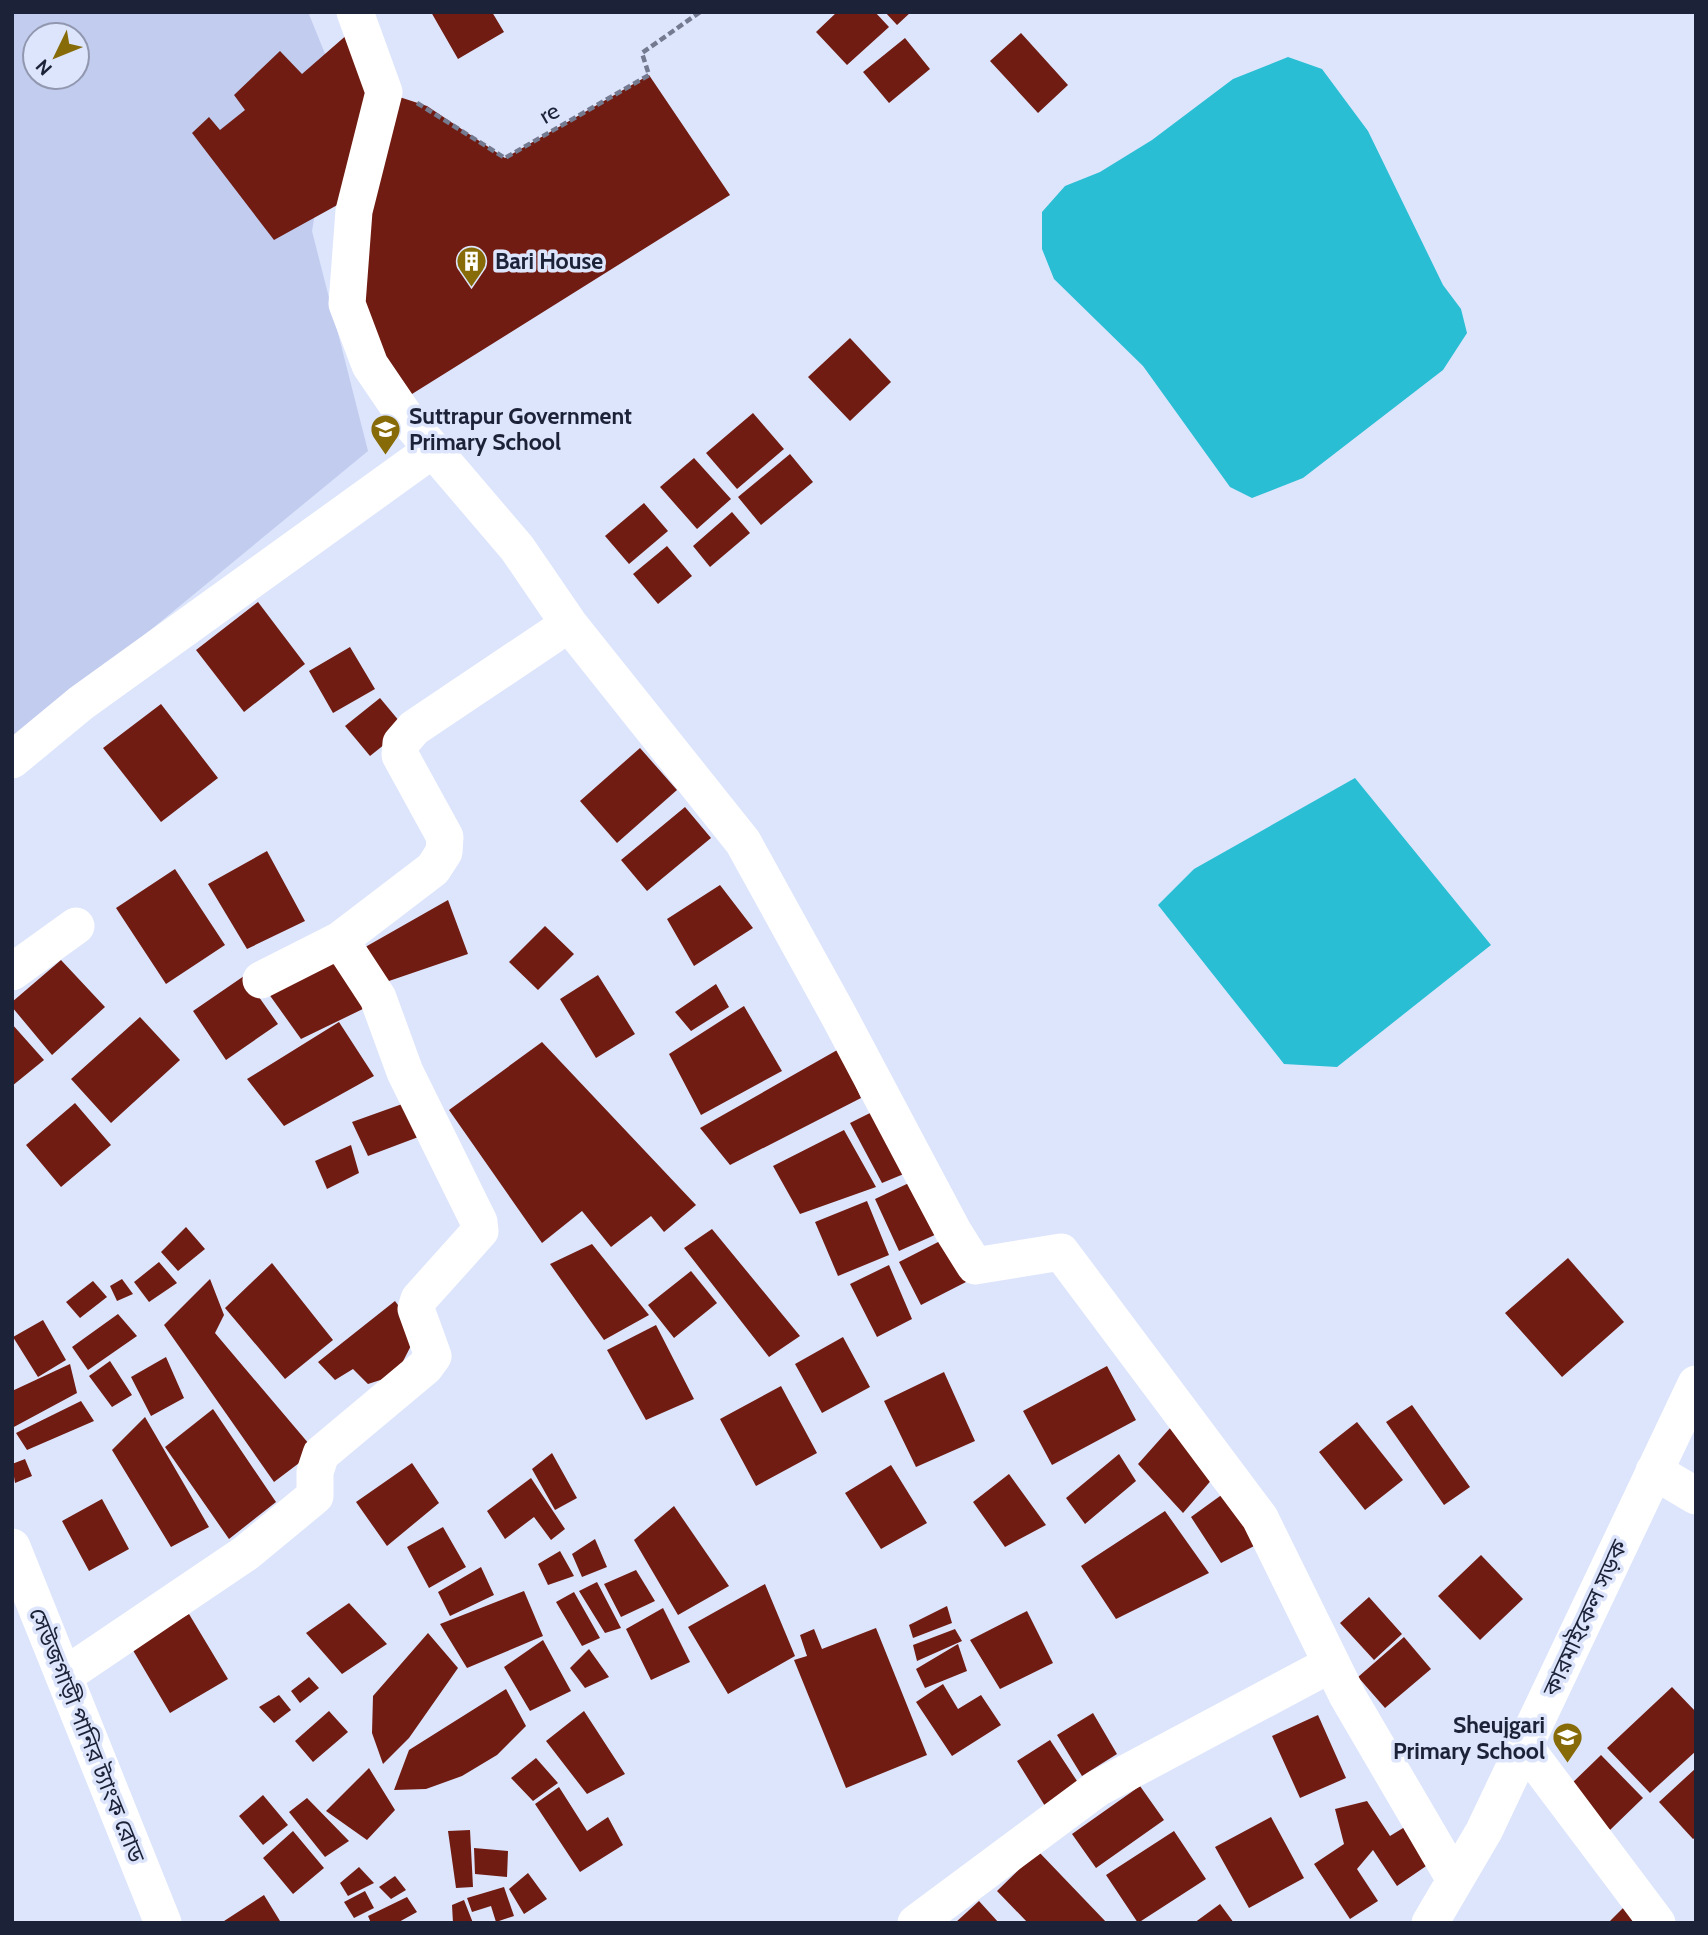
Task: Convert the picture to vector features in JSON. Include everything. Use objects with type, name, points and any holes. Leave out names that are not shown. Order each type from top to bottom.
[{"type":"street","points":[[355,12],[384,92],[354,211],[347,304],[370,365],[406,418],[517,548],[569,624],[743,842],[953,1231],[975,1266],[1061,1252],[1259,1518],[1331,1664],[1455,1880]]},
{"type":"street","points":[[12,760],[80,703],[432,450]]},
{"type":"street","points":[[261,980],[340,940],[433,869],[444,852],[445,837],[400,755],[401,743],[414,728],[569,624]]},
{"type":"street","points":[[12,972],[76,926]]},
{"type":"street","points":[[64,1676],[246,1553],[315,1496],[315,1472],[321,1454],[425,1367],[433,1356],[416,1309],[419,1299],[480,1231],[480,1222],[405,1072],[378,998],[340,940]]},
{"type":"street","name":"কারমাইকেল সড়ক","points":[[1430,1923],[1484,1831],[1696,1384]]},
{"type":"street","points":[[1654,1471],[1696,1496]]},
{"type":"street","name":"সেউজগাড়ী পানির ট্যাংক রোড","points":[[12,1547],[163,1923]]},
{"type":"street","points":[[916,1923],[1098,1788],[1331,1664]]},
{"type":"street","points":[[1524,1746],[1657,1923]]},
{"type":"path","name":"re","points":[[384,92],[427,106],[505,158],[649,75],[642,53],[700,12]]},
{"type":"shaded area","points":[[12,12],[308,12],[337,83],[312,231],[368,451],[12,744]]},
{"type":"water","points":[[1288,57],[1322,69],[1368,131],[1443,285],[1461,309],[1467,333],[1443,370],[1303,478],[1252,498],[1230,487],[1143,366],[1054,279],[1042,249],[1042,212],[1065,186],[1100,172],[1152,140],[1233,79]]},
{"type":"water","points":[[1355,778],[1491,945],[1337,1067],[1284,1064],[1158,905],[1194,869]]},
{"type":"building","points":[[431,12],[492,12],[504,32],[458,59]]},
{"type":"building","points":[[837,12],[875,12],[889,27],[847,65],[816,32]]},
{"type":"building","points":[[885,12],[911,12],[897,25]]},
{"type":"building","points":[[349,33],[377,98],[341,203],[274,240],[192,133],[209,117],[220,130],[245,110],[234,95],[280,51],[302,74]]},
{"type":"building","points":[[1021,33],[1068,85],[1038,113],[990,61]]},
{"type":"building","points":[[905,38],[930,69],[889,103],[863,72]]},
{"type":"building","name":"Bari House","points":[[649,75],[730,195],[404,399],[366,342],[359,235],[384,92],[427,106],[505,158]]},
{"type":"building","points":[[850,338],[891,382],[850,421],[808,377]]},
{"type":"building","points":[[753,413],[784,449],[737,489],[706,453]]},
{"type":"building","points":[[790,454],[813,482],[761,525],[738,497]]},
{"type":"building","points":[[694,458],[731,499],[697,529],[660,487]]},
{"type":"building","points":[[644,503],[668,531],[629,564],[605,536]]},
{"type":"building","points":[[732,512],[750,533],[710,567],[693,546]]},
{"type":"building","points":[[667,546],[692,576],[658,604],[633,574]]},
{"type":"building","points":[[258,602],[305,664],[244,712],[196,650]]},
{"type":"building","points":[[350,647],[375,689],[333,713],[309,671]]},
{"type":"building","points":[[380,698],[405,728],[370,756],[345,726]]},
{"type":"building","points":[[161,704],[218,778],[161,822],[103,748]]},
{"type":"building","points":[[640,748],[677,790],[617,843],[580,801]]},
{"type":"building","points":[[685,807],[711,838],[647,891],[621,860]]},
{"type":"building","points":[[267,851],[305,921],[247,949],[208,884]]},
{"type":"building","points":[[175,869],[225,945],[166,984],[116,908]]},
{"type":"building","points":[[720,885],[753,928],[694,966],[667,919]]},
{"type":"building","points":[[448,900],[468,954],[386,982],[360,950]]},
{"type":"building","points":[[545,926],[574,954],[538,990],[509,962]]},
{"type":"building","points":[[332,952],[369,1006],[301,1039],[266,990]]},
{"type":"building","points":[[61,960],[105,1007],[52,1055],[12,1007],[12,1002]]},
{"type":"building","points":[[598,975],[635,1034],[596,1058],[560,999]]},
{"type":"building","points":[[244,976],[278,1024],[226,1060],[193,1011]]},
{"type":"building","points":[[716,984],[729,1007],[691,1031],[675,1012]]},
{"type":"building","points":[[744,1006],[782,1071],[701,1115],[669,1054]]},
{"type":"building","points":[[140,1017],[180,1060],[111,1123],[71,1079]]},
{"type":"building","points":[[339,1022],[374,1076],[284,1126],[247,1079]]},
{"type":"building","points":[[12,1024],[44,1060],[12,1086]]},
{"type":"building","points":[[542,1042],[696,1205],[664,1232],[651,1216],[611,1247],[582,1211],[542,1243],[449,1110]]},
{"type":"building","points":[[839,1049],[861,1098],[730,1165],[700,1128]]},
{"type":"building","points":[[75,1103],[111,1145],[61,1187],[26,1145]]},
{"type":"building","points":[[405,1103],[421,1136],[368,1156],[352,1122]]},
{"type":"building","points":[[876,1110],[911,1171],[882,1183],[850,1123]]},
{"type":"building","points":[[844,1130],[876,1187],[800,1214],[773,1166]]},
{"type":"building","points":[[351,1145],[359,1173],[327,1189],[315,1161]]},
{"type":"building","points":[[911,1182],[937,1234],[899,1251],[875,1199]]},
{"type":"building","points":[[867,1201],[889,1255],[838,1276],[815,1222]]},
{"type":"building","points":[[186,1227],[205,1249],[178,1271],[161,1252]]},
{"type":"building","points":[[712,1229],[800,1336],[769,1357],[684,1248]]},
{"type":"building","points":[[944,1239],[966,1282],[921,1305],[899,1262]]},
{"type":"building","points":[[592,1244],[649,1315],[604,1340],[550,1264]]},
{"type":"building","points":[[1568,1258],[1624,1322],[1562,1377],[1505,1313]]},
{"type":"building","points":[[159,1262],[177,1283],[149,1302],[134,1282]]},
{"type":"building","points":[[272,1263],[333,1340],[285,1379],[225,1308]]},
{"type":"building","points":[[889,1265],[912,1319],[877,1337],[850,1284]]},
{"type":"building","points":[[691,1271],[717,1303],[674,1338],[648,1305]]},
{"type":"building","points":[[122,1279],[133,1294],[117,1301],[110,1286]]},
{"type":"building","points":[[210,1279],[224,1315],[215,1333],[315,1451],[274,1482],[164,1325]]},
{"type":"building","points":[[93,1281],[107,1297],[80,1318],[66,1302]]},
{"type":"building","points":[[395,1301],[418,1332],[396,1375],[368,1384],[353,1369],[335,1380],[318,1362]]},
{"type":"building","points":[[118,1314],[137,1336],[88,1370],[72,1347]]},
{"type":"building","points":[[43,1320],[66,1360],[38,1377],[13,1337]]},
{"type":"building","points":[[656,1325],[694,1399],[646,1420],[607,1350]]},
{"type":"building","points":[[843,1337],[870,1387],[822,1413],[795,1364]]},
{"type":"building","points":[[166,1357],[184,1398],[151,1416],[131,1377]]},
{"type":"building","points":[[110,1361],[132,1395],[112,1407],[89,1376]]},
{"type":"building","points":[[70,1364],[77,1393],[12,1428],[12,1391]]},
{"type":"building","points":[[1107,1366],[1136,1420],[1052,1465],[1023,1411]]},
{"type":"building","points":[[944,1372],[975,1441],[916,1467],[884,1401]]},
{"type":"building","points":[[781,1386],[817,1453],[756,1486],[720,1419]]},
{"type":"building","points":[[81,1401],[94,1421],[27,1450],[16,1433]]},
{"type":"building","points":[[1412,1405],[1470,1487],[1444,1505],[1386,1422]]},
{"type":"building","points":[[213,1409],[276,1502],[229,1539],[165,1447]]},
{"type":"building","points":[[145,1417],[209,1527],[171,1547],[112,1450]]},
{"type":"building","points":[[1357,1422],[1403,1480],[1365,1510],[1319,1452]]},
{"type":"building","points":[[1171,1427],[1214,1477],[1183,1513],[1138,1464]]},
{"type":"building","points":[[552,1453],[577,1498],[555,1510],[532,1469]]},
{"type":"building","points":[[1119,1454],[1136,1481],[1085,1524],[1066,1498]]},
{"type":"building","points":[[25,1459],[32,1476],[15,1483],[12,1464]]},
{"type":"building","points":[[412,1463],[439,1503],[387,1546],[356,1502]]},
{"type":"building","points":[[891,1465],[927,1523],[881,1549],[845,1493]]},
{"type":"building","points":[[1009,1474],[1046,1525],[1005,1547],[973,1502]]},
{"type":"building","points":[[531,1478],[565,1529],[551,1540],[534,1517],[505,1539],[487,1511]]},
{"type":"building","points":[[1227,1491],[1260,1543],[1221,1563],[1191,1517]]},
{"type":"building","points":[[102,1499],[129,1549],[89,1571],[62,1521]]},
{"type":"building","points":[[674,1506],[729,1586],[678,1615],[634,1540]]},
{"type":"building","points":[[1165,1511],[1209,1573],[1116,1619],[1081,1566]]},
{"type":"building","points":[[443,1527],[466,1567],[429,1588],[407,1547]]},
{"type":"building","points":[[595,1539],[607,1567],[582,1577],[572,1554]]},
{"type":"building","points":[[560,1551],[574,1576],[548,1585],[538,1564]]},
{"type":"building","points":[[1481,1555],[1523,1599],[1480,1640],[1438,1596]]},
{"type":"building","points":[[481,1567],[494,1595],[450,1616],[438,1592]]},
{"type":"building","points":[[636,1570],[655,1601],[621,1617],[604,1584]]},
{"type":"building","points":[[597,1582],[621,1628],[605,1633],[579,1591]]},
{"type":"building","points":[[765,1584],[795,1656],[728,1694],[688,1627]]},
{"type":"building","points":[[524,1591],[543,1636],[467,1668],[440,1624]]},
{"type":"building","points":[[574,1592],[600,1638],[582,1646],[556,1602]]},
{"type":"building","points":[[1369,1597],[1402,1634],[1374,1660],[1340,1623]]},
{"type":"building","points":[[349,1603],[387,1644],[342,1674],[306,1633]]},
{"type":"building","points":[[947,1606],[952,1623],[913,1638],[909,1625]]},
{"type":"building","points":[[663,1608],[690,1662],[651,1680],[626,1629]]},
{"type":"building","points":[[1027,1611],[1053,1663],[1000,1689],[970,1640]]},
{"type":"building","points":[[189,1614],[228,1679],[170,1713],[131,1647]]},
{"type":"building","points":[[876,1628],[927,1755],[846,1788],[794,1660],[807,1656],[800,1635],[814,1629],[822,1649]]},
{"type":"building","points":[[955,1629],[962,1641],[917,1661],[913,1645]]},
{"type":"building","points":[[428,1633],[458,1668],[409,1738],[383,1764],[372,1733],[373,1696]]},
{"type":"building","points":[[1404,1637],[1431,1669],[1385,1708],[1358,1677]]},
{"type":"building","points":[[543,1640],[571,1691],[530,1711],[504,1667]]},
{"type":"building","points":[[958,1644],[967,1671],[925,1688],[916,1669]]},
{"type":"building","points":[[589,1649],[609,1677],[585,1688],[570,1668]]},
{"type":"building","points":[[309,1677],[319,1688],[300,1703],[291,1691]]},
{"type":"building","points":[[943,1684],[958,1709],[981,1695],[1001,1725],[952,1756],[916,1702]]},
{"type":"building","points":[[1672,1687],[1696,1712],[1696,1751],[1650,1793],[1607,1748]]},
{"type":"building","points":[[506,1689],[526,1726],[497,1755],[462,1776],[426,1789],[394,1790],[409,1750]]},
{"type":"building","points":[[279,1695],[291,1710],[274,1723],[259,1707]]},
{"type":"building","points":[[329,1711],[348,1732],[313,1762],[295,1741]]},
{"type":"building","points":[[584,1711],[625,1774],[587,1794],[546,1741]]},
{"type":"building","points":[[1093,1713],[1117,1754],[1082,1776],[1057,1735]]},
{"type":"building","points":[[1318,1715],[1346,1778],[1300,1798],[1272,1736]]},
{"type":"building","points":[[1050,1740],[1079,1784],[1045,1806],[1017,1761]]},
{"type":"building","points":[[1601,1755],[1643,1798],[1610,1830],[1568,1787]]},
{"type":"building","points":[[536,1758],[558,1783],[533,1801],[511,1778]]},
{"type":"building","points":[[369,1768],[395,1810],[367,1840],[326,1811]]},
{"type":"building","points":[[1696,1768],[1696,1837],[1693,1839],[1659,1802]]},
{"type":"building","points":[[1140,1786],[1164,1820],[1096,1868],[1072,1834]]},
{"type":"building","points":[[559,1787],[587,1831],[608,1817],[623,1845],[580,1872],[535,1804]]},
{"type":"building","points":[[263,1795],[288,1825],[263,1845],[239,1816]]},
{"type":"building","points":[[307,1798],[349,1841],[325,1857],[289,1812]]},
{"type":"building","points":[[1367,1801],[1390,1836],[1408,1825],[1432,1862],[1397,1886],[1373,1850],[1357,1869],[1378,1901],[1350,1919],[1314,1864],[1344,1844],[1335,1809]]},
{"type":"building","points":[[1271,1817],[1304,1878],[1249,1908],[1215,1847]]},
{"type":"building","points":[[470,1830],[473,1887],[456,1888],[448,1831]]},
{"type":"building","points":[[293,1831],[324,1868],[293,1894],[263,1858]]},
{"type":"building","points":[[1174,1831],[1206,1879],[1138,1923],[1106,1875]]},
{"type":"building","points":[[474,1848],[508,1851],[507,1877],[475,1874]]},
{"type":"building","points":[[1038,1851],[1107,1923],[1028,1923],[997,1891]]},
{"type":"building","points":[[359,1867],[374,1883],[348,1896],[340,1883]]},
{"type":"building","points":[[528,1873],[547,1899],[524,1914],[509,1889]]},
{"type":"building","points":[[395,1876],[406,1890],[391,1899],[379,1887]]},
{"type":"building","points":[[504,1887],[514,1916],[496,1922],[491,1906],[472,1912],[467,1898]]},
{"type":"building","points":[[365,1891],[374,1908],[354,1918],[344,1902]]},
{"type":"building","points":[[264,1895],[280,1921],[221,1923]]},
{"type":"building","points":[[407,1897],[417,1912],[397,1923],[371,1923],[368,1916]]},
{"type":"building","points":[[464,1900],[473,1923],[453,1923],[452,1905]]},
{"type":"building","points":[[1631,1900],[1645,1923],[1608,1923]]},
{"type":"building","points":[[979,1901],[999,1923],[955,1923]]},
{"type":"building","points":[[1220,1904],[1234,1923],[1194,1923]]},
{"type":"place","name":"Bari House","points":[[472,288]]},
{"type":"place","name":"Suttrapur Government Primary School","points":[[386,456]]},
{"type":"place","name":"Sheujgari Primary School","points":[[1568,1765]]}]
